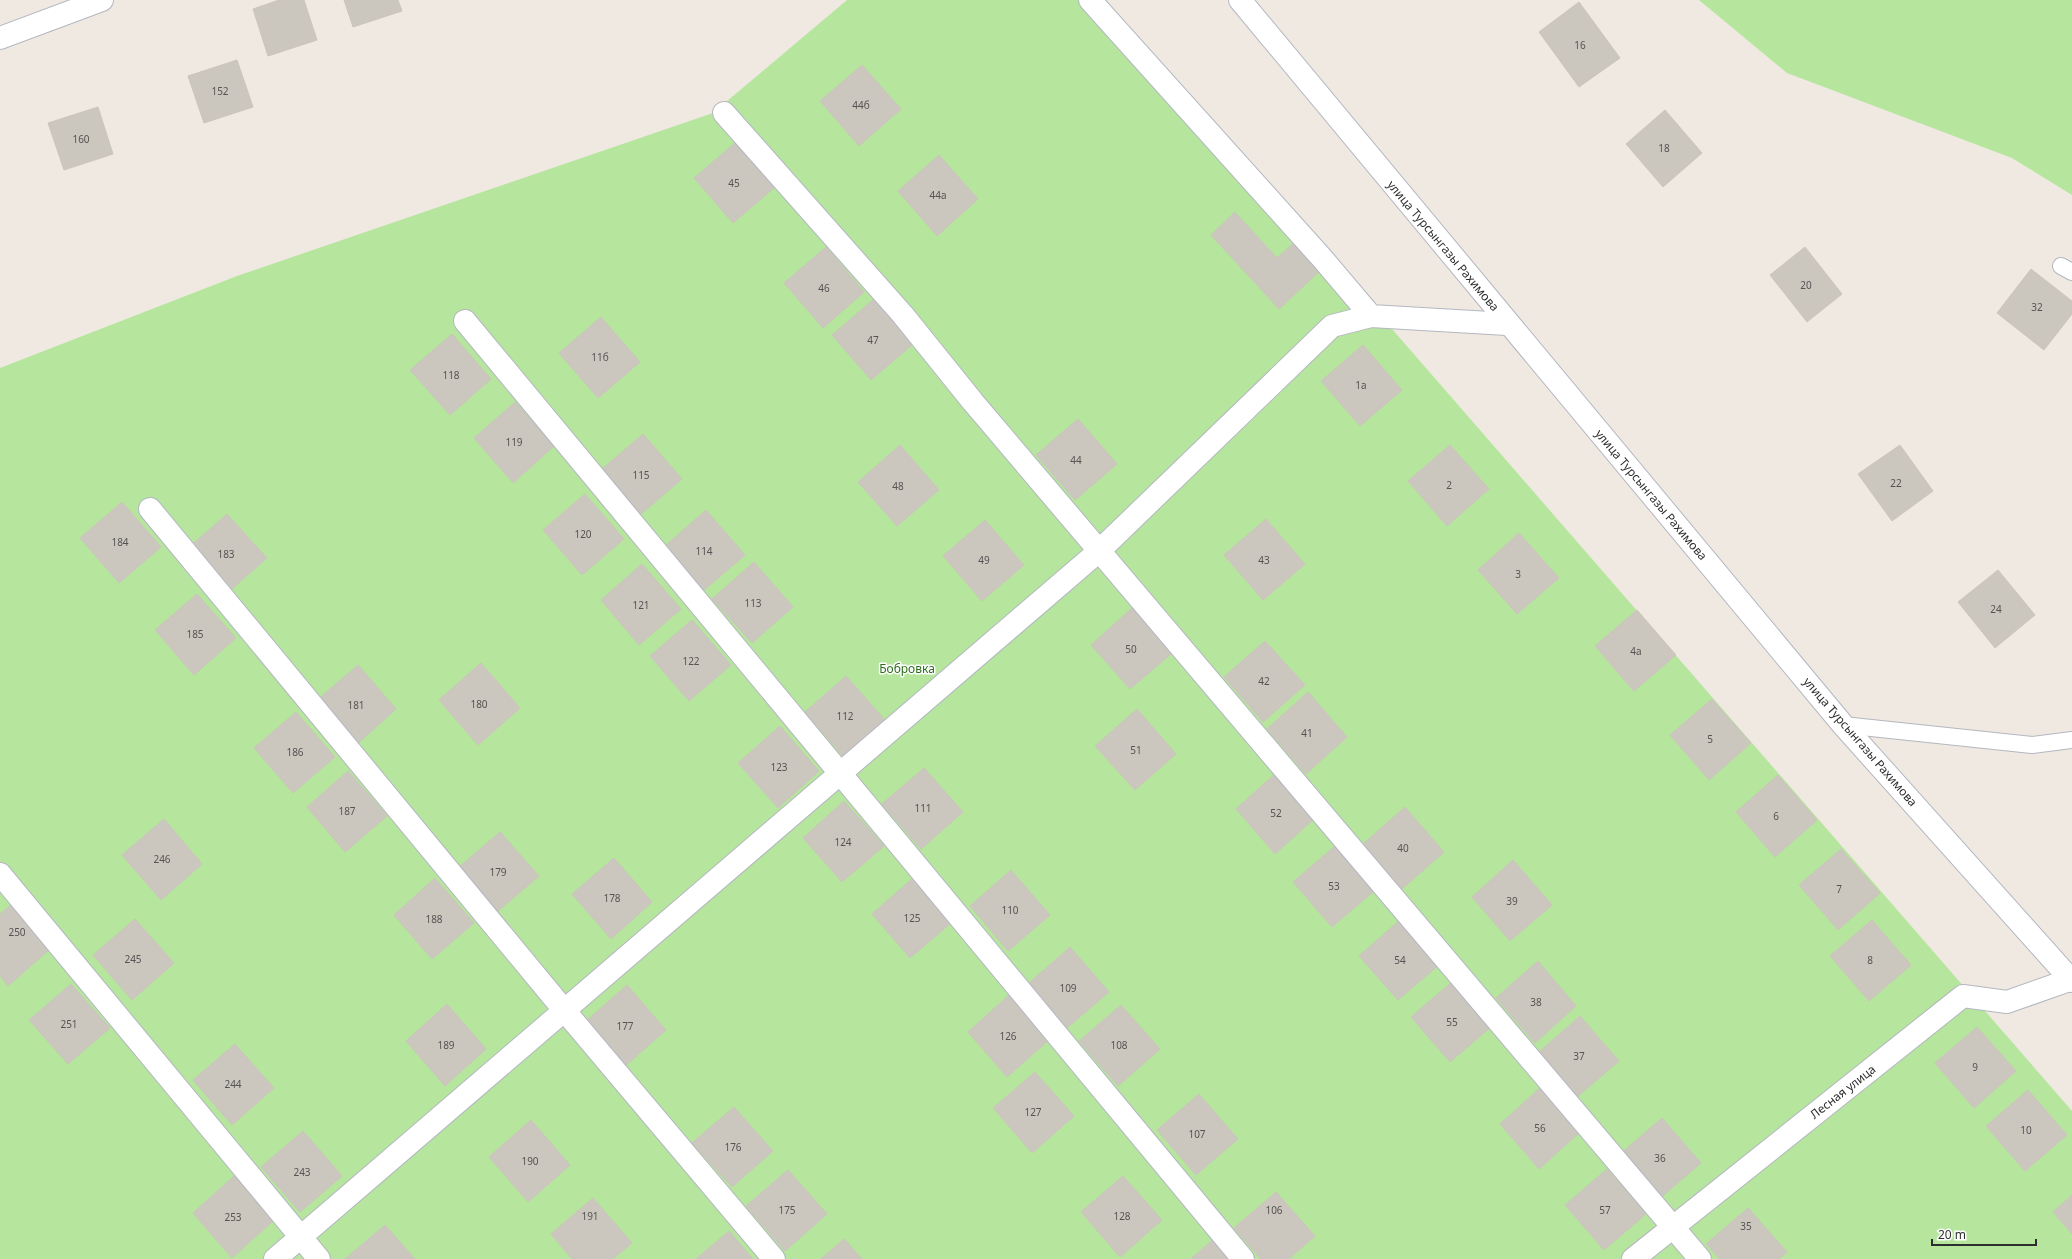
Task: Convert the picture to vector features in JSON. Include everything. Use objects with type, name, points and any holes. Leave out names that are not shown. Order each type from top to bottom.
[{"type":"street","points":[[0,38],[102,0]]},
{"type":"street","points":[[1090,0],[1321,257],[1371,316]]},
{"type":"street","name":"улица Турсынгазы Рахимова","points":[[1240,0],[1507,324],[1843,726],[2072,980]]},
{"type":"street","points":[[724,113],[903,315],[973,402],[1674,1226],[1700,1259]]},
{"type":"street","points":[[275,1259],[1099,551],[1332,326],[1371,316],[1507,324]]},
{"type":"street","points":[[465,321],[1243,1259]]},
{"type":"street","points":[[150,509],[564,1010],[774,1259]]},
{"type":"street","points":[[0,874],[320,1259]]},
{"type":"street","name":"Лесная улица","points":[[1633,1259],[1963,996],[2007,1002],[2072,980]]},
{"type":"lane","points":[[1843,726],[2032,745],[2072,740]]},
{"type":"green space","name":"Бобровка","points":[[847,0],[1106,0],[2072,1111],[2072,1259],[0,1259],[0,368],[237,276],[713,113]]},
{"type":"green space","points":[[1699,0],[2072,0],[2072,195],[2012,158],[1787,73]]},
{"type":"building","points":[[279,0],[304,0],[317,40],[268,56],[253,9]]},
{"type":"building","points":[[344,0],[398,0],[402,11],[353,27]]},
{"type":"building","points":[[1579,2],[1620,58],[1579,87],[1539,32]]},
{"type":"building","points":[[237,60],[253,107],[204,123],[188,76]]},
{"type":"building","points":[[862,65],[901,109],[859,146],[820,101]]},
{"type":"building","points":[[98,107],[113,154],[64,170],[48,123]]},
{"type":"building","points":[[1665,110],[1702,153],[1663,187],[1626,144]]},
{"type":"building","points":[[736,142],[775,187],[733,223],[694,178]]},
{"type":"building","points":[[939,155],[978,199],[937,236],[898,191]]},
{"type":"building","points":[[1235,212],[1277,258],[1298,239],[1324,267],[1279,309],[1211,235]]},
{"type":"building","points":[[826,247],[864,292],[823,328],[784,283]]},
{"type":"building","points":[[1805,247],[1842,294],[1807,322],[1770,275]]},
{"type":"building","points":[[2031,269],[2072,301],[2072,314],[2044,350],[1997,313]]},
{"type":"building","points":[[874,299],[913,344],[871,380],[832,335]]},
{"type":"building","points":[[601,317],[640,362],[598,398],[559,353]]},
{"type":"building","points":[[452,334],[491,379],[450,415],[410,370]]},
{"type":"building","points":[[1363,345],[1402,390],[1360,426],[1321,381]]},
{"type":"building","points":[[515,402],[554,446],[513,483],[474,438]]},
{"type":"building","points":[[1078,419],[1117,464],[1075,500],[1036,455]]},
{"type":"building","points":[[643,434],[682,479],[640,515],[601,470]]},
{"type":"building","points":[[900,445],[939,490],[897,526],[858,482]]},
{"type":"building","points":[[1450,445],[1489,489],[1447,526],[1408,481]]},
{"type":"building","points":[[1900,445],[1933,491],[1892,521],[1858,474]]},
{"type":"building","points":[[585,494],[624,539],[582,575],[543,530]]},
{"type":"building","points":[[122,502],[161,547],[119,583],[80,538]]},
{"type":"building","points":[[706,510],[745,555],[703,591],[664,547]]},
{"type":"building","points":[[227,514],[267,558],[225,595],[186,550]]},
{"type":"building","points":[[1266,519],[1305,564],[1263,600],[1224,555]]},
{"type":"building","points":[[985,520],[1024,565],[982,601],[943,556]]},
{"type":"building","points":[[1519,533],[1559,578],[1517,614],[1478,570]]},
{"type":"building","points":[[754,562],[793,607],[752,643],[712,599]]},
{"type":"building","points":[[642,564],[681,609],[639,645],[601,600]]},
{"type":"building","points":[[1998,570],[2035,615],[1995,648],[1958,602]]},
{"type":"building","points":[[197,594],[236,638],[194,675],[155,630]]},
{"type":"building","points":[[1132,608],[1172,653],[1130,689],[1091,645]]},
{"type":"building","points":[[1637,610],[1676,655],[1634,691],[1595,646]]},
{"type":"building","points":[[692,620],[731,665],[689,701],[650,656]]},
{"type":"building","points":[[1265,641],[1305,685],[1263,722],[1224,677]]},
{"type":"building","points":[[481,663],[520,708],[478,745],[439,700]]},
{"type":"building","points":[[358,665],[396,709],[355,746],[316,701]]},
{"type":"building","points":[[846,676],[885,720],[843,756],[805,712]]},
{"type":"building","points":[[1308,692],[1347,737],[1306,774],[1267,729]]},
{"type":"building","points":[[1712,699],[1751,743],[1709,780],[1670,735]]},
{"type":"building","points":[[1137,709],[1176,754],[1135,790],[1095,746]]},
{"type":"building","points":[[296,712],[335,757],[293,793],[254,748]]},
{"type":"building","points":[[780,726],[819,771],[778,808],[738,763]]},
{"type":"building","points":[[924,768],[963,812],[921,849],[882,804]]},
{"type":"building","points":[[348,771],[387,816],[345,852],[307,807]]},
{"type":"building","points":[[1277,772],[1316,817],[1275,854],[1236,809]]},
{"type":"building","points":[[1778,775],[1817,820],[1775,857],[1736,812]]},
{"type":"building","points":[[844,801],[884,846],[842,882],[803,838]]},
{"type":"building","points":[[1405,807],[1444,852],[1402,889],[1363,844]]},
{"type":"building","points":[[164,819],[202,864],[161,900],[122,855]]},
{"type":"building","points":[[500,832],[539,876],[497,912],[458,868]]},
{"type":"building","points":[[1335,846],[1374,891],[1332,927],[1293,882]]},
{"type":"building","points":[[1841,849],[1880,893],[1838,930],[1799,885]]},
{"type":"building","points":[[614,858],[652,902],[611,939],[572,894]]},
{"type":"building","points":[[1513,860],[1552,905],[1510,941],[1472,897]]},
{"type":"building","points":[[1011,870],[1050,915],[1008,951],[970,906]]},
{"type":"building","points":[[435,878],[474,923],[432,959],[394,915]]},
{"type":"building","points":[[913,878],[952,922],[910,958],[872,914]]},
{"type":"building","points":[[11,905],[50,949],[8,986],[0,976],[0,914]]},
{"type":"building","points":[[135,919],[174,963],[132,1000],[93,955]]},
{"type":"building","points":[[1401,919],[1440,964],[1398,1000],[1359,956]]},
{"type":"building","points":[[1872,920],[1911,965],[1869,1001],[1830,956]]},
{"type":"building","points":[[1070,947],[1109,992],[1067,1028],[1028,984]]},
{"type":"building","points":[[1538,961],[1576,1006],[1535,1043],[1496,998]]},
{"type":"building","points":[[1453,981],[1492,1026],[1450,1062],[1411,1017]]},
{"type":"building","points":[[71,984],[110,1028],[68,1064],[29,1020]]},
{"type":"building","points":[[627,985],[666,1030],[624,1067],[585,1022]]},
{"type":"building","points":[[1009,995],[1049,1040],[1007,1077],[968,1032]]},
{"type":"building","points":[[447,1004],[486,1049],[445,1086],[406,1041]]},
{"type":"building","points":[[1121,1005],[1160,1049],[1118,1086],[1079,1041]]},
{"type":"building","points":[[1580,1016],[1619,1061],[1577,1097],[1539,1052]]},
{"type":"building","points":[[1977,1027],[2016,1071],[1974,1108],[1935,1063]]},
{"type":"building","points":[[235,1044],[274,1088],[232,1125],[193,1080]]},
{"type":"building","points":[[1035,1072],[1074,1116],[1032,1153],[993,1108]]},
{"type":"building","points":[[1541,1087],[1580,1132],[1539,1169],[1500,1124]]},
{"type":"building","points":[[2028,1090],[2067,1135],[2025,1171],[1986,1126]]},
{"type":"building","points":[[1199,1094],[1238,1139],[1196,1175],[1157,1130]]},
{"type":"building","points":[[734,1107],[773,1151],[732,1187],[692,1143]]},
{"type":"building","points":[[1662,1118],[1701,1163],[1659,1199],[1620,1154]]},
{"type":"building","points":[[531,1120],[570,1165],[528,1202],[489,1157]]},
{"type":"building","points":[[303,1131],[342,1176],[300,1212],[261,1167]]},
{"type":"building","points":[[1607,1169],[1646,1214],[1604,1250],[1565,1205]]},
{"type":"building","points":[[788,1170],[827,1214],[785,1251],[746,1206]]},
{"type":"building","points":[[234,1176],[273,1221],[232,1258],[193,1213]]},
{"type":"building","points":[[1123,1176],[1162,1220],[1120,1257],[1081,1212]]},
{"type":"building","points":[[1276,1192],[1315,1236],[1289,1259],[1261,1259],[1234,1228]]},
{"type":"building","points":[[2072,1195],[2072,1234],[2053,1212]]},
{"type":"building","points":[[593,1198],[632,1243],[613,1259],[572,1259],[551,1234]]},
{"type":"building","points":[[1748,1208],[1787,1252],[1779,1259],[1720,1259],[1706,1244]]},
{"type":"building","points":[[385,1225],[415,1259],[345,1259]]},
{"type":"building","points":[[729,1231],[753,1259],[696,1259]]},
{"type":"building","points":[[1216,1237],[1235,1259],[1191,1259]]},
{"type":"building","points":[[844,1239],[862,1259],[821,1259]]}]
